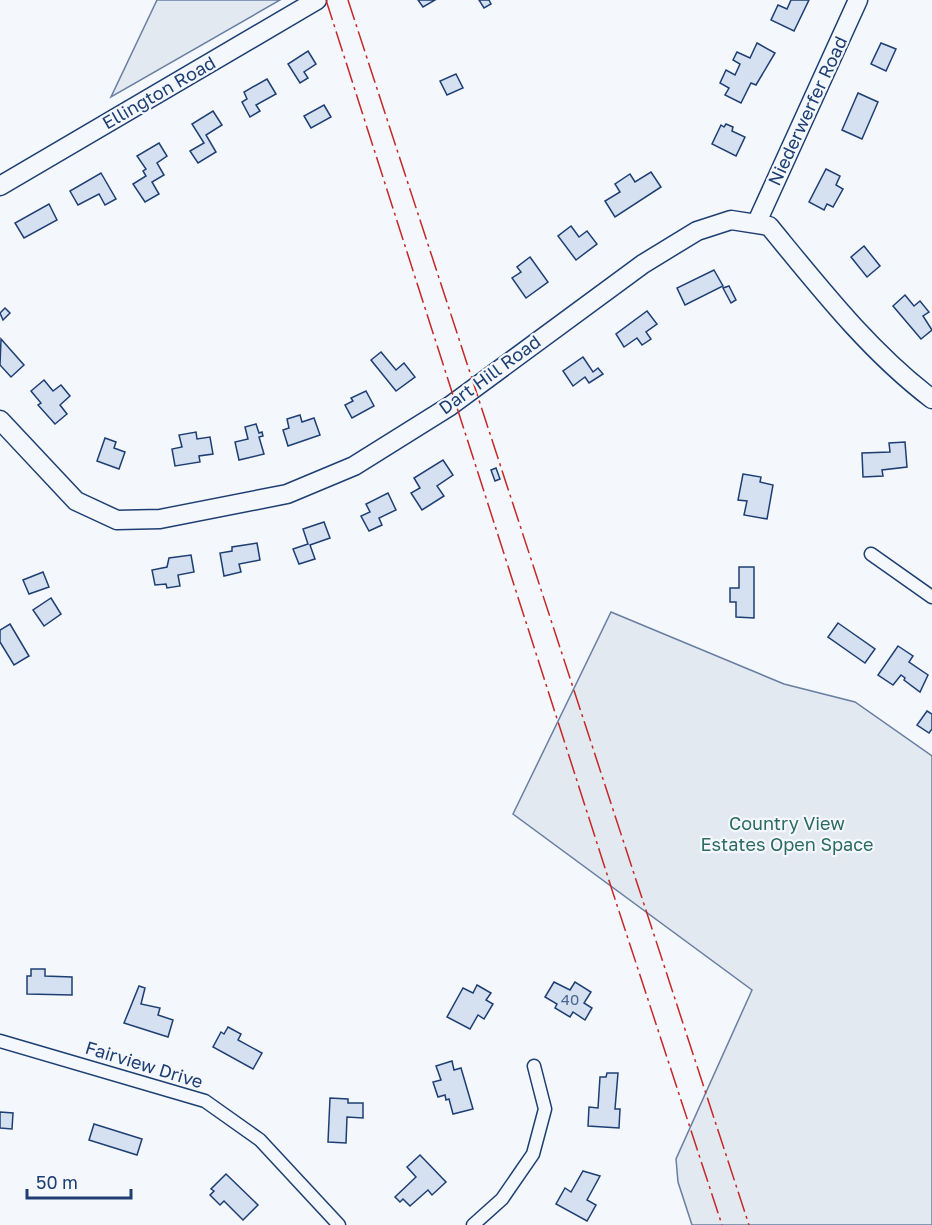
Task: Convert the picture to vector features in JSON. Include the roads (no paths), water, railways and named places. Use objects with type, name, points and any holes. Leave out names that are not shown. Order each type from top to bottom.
[{"type":"street","name":"Ellington Road","points":[[0,186],[318,0]]},
{"type":"street","name":"Niederwerfer Road","points":[[757,222],[858,0]]},
{"type":"street","name":"Dart Hill Road","points":[[0,420],[76,501],[117,520],[160,519],[287,494],[354,466],[450,406],[643,264],[697,231],[731,220],[757,222]]},
{"type":"street","points":[[757,222],[769,226],[866,340],[932,399]]},
{"type":"street","points":[[871,554],[932,597]]},
{"type":"street","name":"Fairview Drive","points":[[0,1041],[205,1101],[260,1140],[337,1224]]},
{"type":"street","points":[[473,1225],[502,1199],[533,1154],[545,1109],[534,1066]]},
{"type":"park label","name":"Country View Estates Open Space","points":[[787,834]]}]
